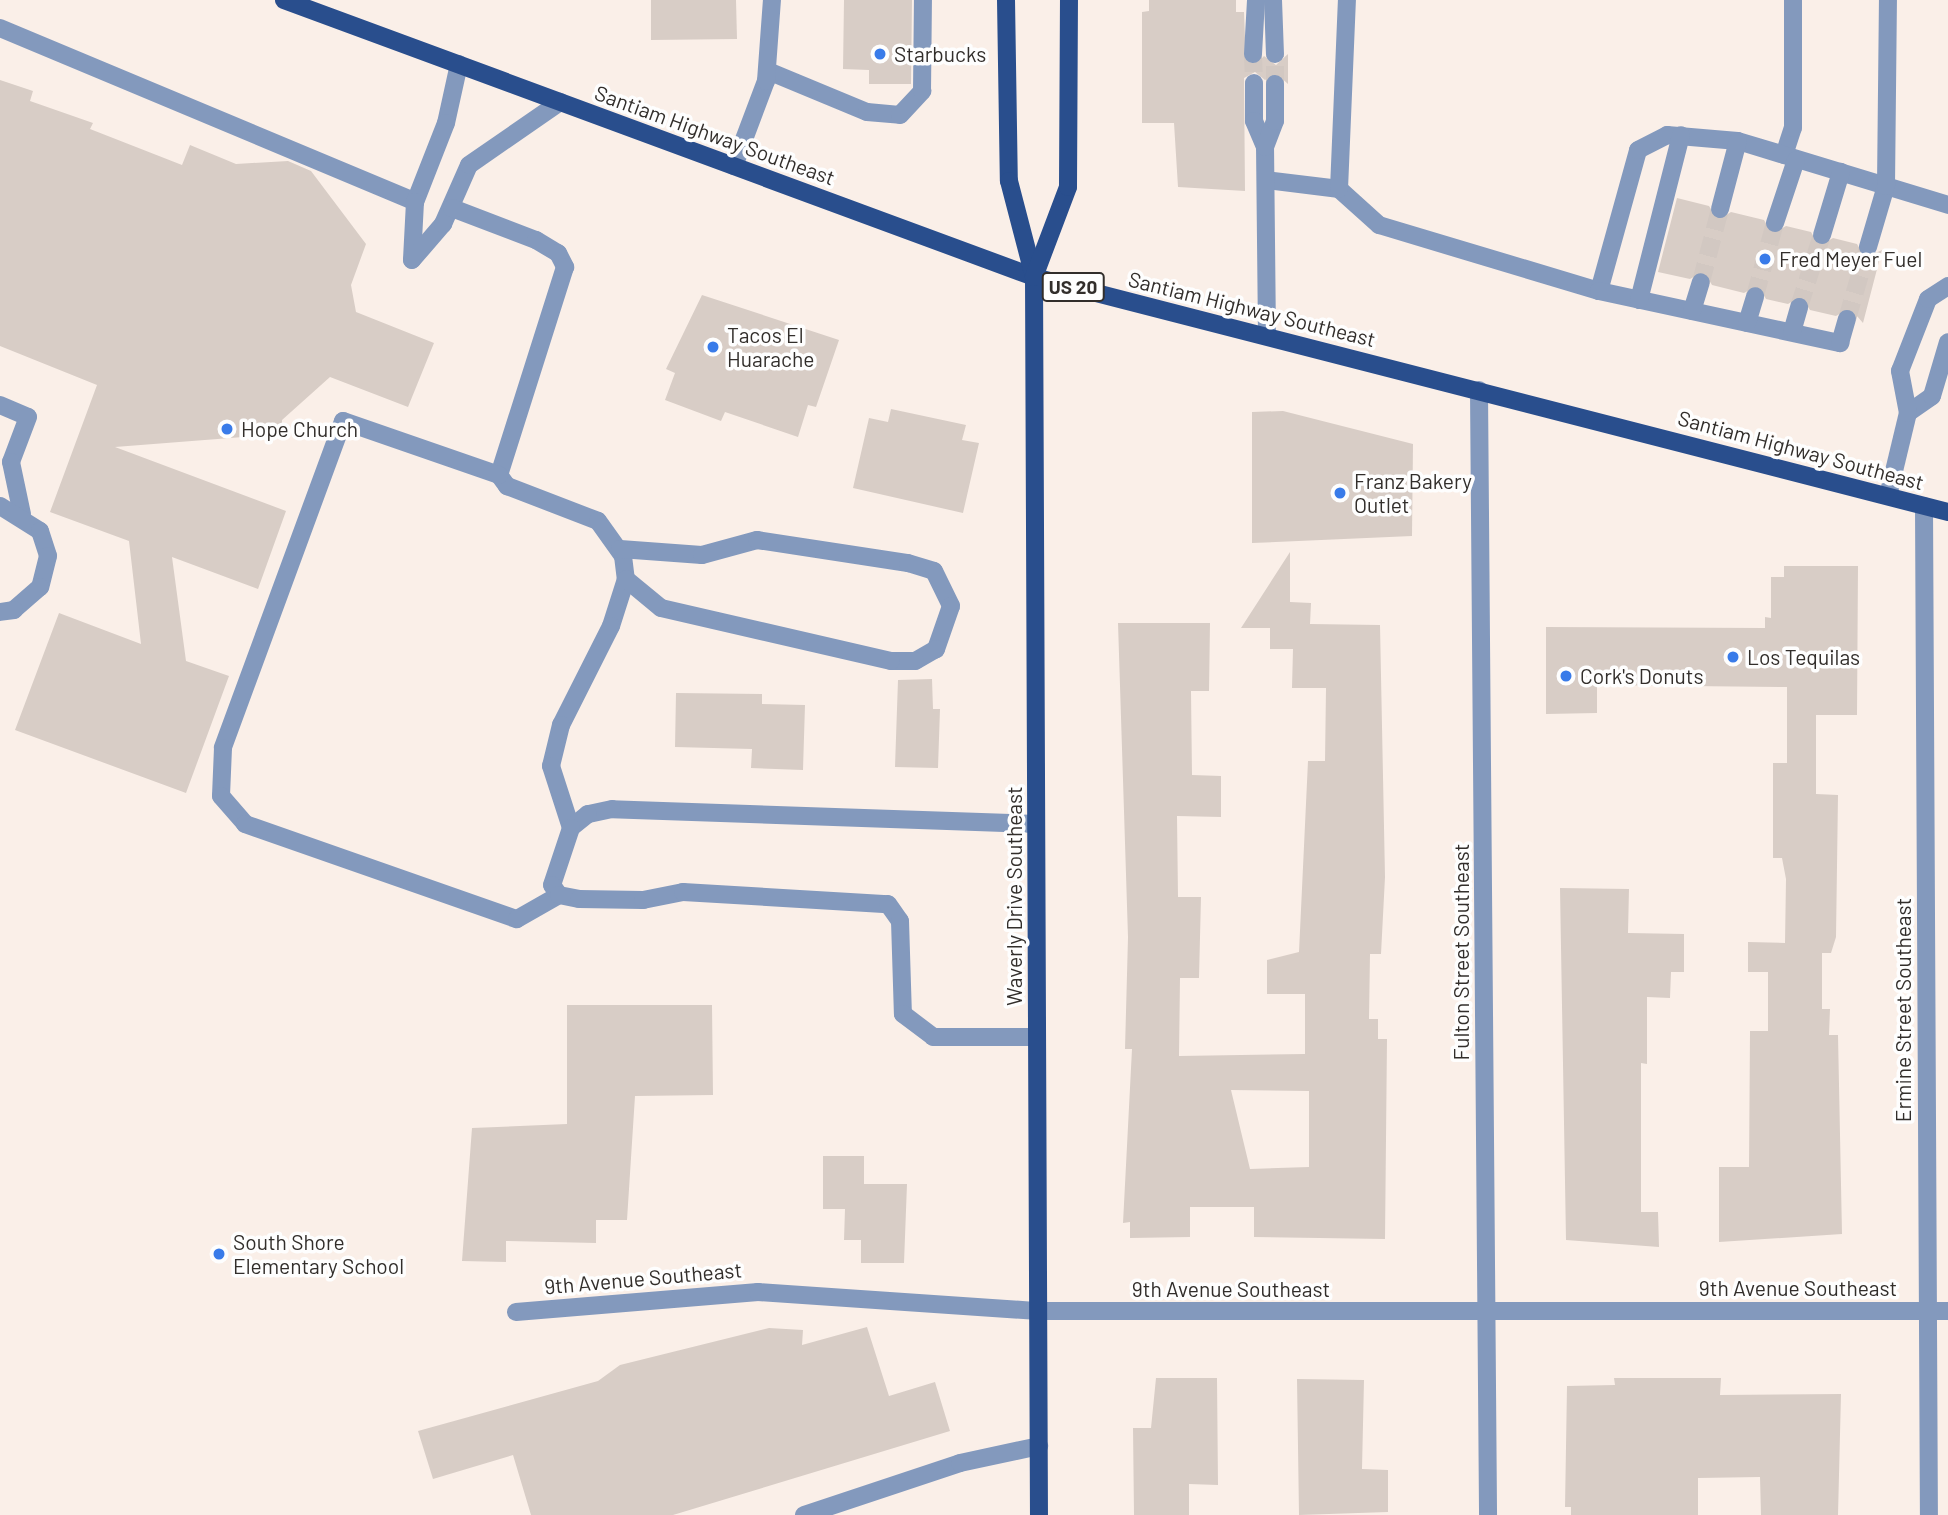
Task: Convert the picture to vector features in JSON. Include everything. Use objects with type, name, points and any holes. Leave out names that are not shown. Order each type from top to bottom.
[{"type":"main road","name":"Santiam Highway Southeast","points":[[284,0],[1034,277],[1948,512]]},
{"type":"main road","name":"Waverly Drive Southeast","points":[[1006,0],[1009,181],[1034,277],[1039,1515]]},
{"type":"main road","name":"Waverly Drive Southeast","points":[[1034,277],[1068,187],[1069,0]]},
{"type":"street","points":[[734,166],[751,133],[768,71],[772,0]]},
{"type":"street","points":[[768,71],[867,112],[900,115],[922,91],[923,0]]},
{"type":"street","points":[[1254,54],[1256,0]]},
{"type":"street","points":[[1273,0],[1275,54]]},
{"type":"street","points":[[1339,189],[1347,0]]},
{"type":"street","points":[[1775,223],[1790,158],[1793,128],[1793,0]]},
{"type":"street","points":[[1868,247],[1886,186],[1888,0]]},
{"type":"street","points":[[0,29],[415,202]]},
{"type":"street","points":[[459,64],[446,123],[415,202],[412,260],[452,208],[469,165],[560,102]]},
{"type":"street","points":[[1254,83],[1254,121],[1265,147],[1267,336]]},
{"type":"street","points":[[1265,147],[1275,121],[1275,84]]},
{"type":"street","points":[[1599,291],[1638,150],[1667,135],[1738,141],[1948,205]]},
{"type":"street","points":[[1639,300],[1681,135]]},
{"type":"street","points":[[1720,209],[1738,141]]},
{"type":"street","points":[[1822,235],[1841,173]]},
{"type":"street","points":[[1266,180],[1339,189],[1379,225],[1599,291],[1840,343],[1847,319]]},
{"type":"street","points":[[452,208],[536,240],[558,253],[565,267],[499,466],[507,486],[598,521],[620,549],[626,579],[611,626],[561,725],[551,766],[571,828]]},
{"type":"street","points":[[1692,311],[1701,282]]},
{"type":"street","points":[[1888,496],[1908,413],[1900,371],[1928,299],[1948,286]]},
{"type":"street","points":[[1747,323],[1755,296]]},
{"type":"street","points":[[1792,332],[1799,307]]},
{"type":"street","points":[[1908,413],[1932,396],[1948,342]]},
{"type":"street","name":"Fulton Street Southeast","points":[[1479,390],[1488,1515]]},
{"type":"street","points":[[0,405],[28,418],[11,462],[22,514]]},
{"type":"street","points":[[499,466],[343,421],[223,748],[221,796],[245,824],[517,919],[559,895],[643,900],[683,892],[888,904],[900,921],[903,1014],[933,1037],[1037,1037]]},
{"type":"street","points":[[0,506],[22,514],[40,531],[48,555],[40,587],[14,610],[0,612]]},
{"type":"street","name":"Ermine Street Southeast","points":[[1924,506],[1929,1515]]},
{"type":"street","points":[[620,549],[702,555],[757,540],[908,563],[934,571],[951,606],[936,649],[915,661],[891,661],[662,608],[626,579]]},
{"type":"street","points":[[559,895],[552,885],[554,869],[571,828],[588,814],[612,810],[1036,824]]},
{"type":"street","name":"9th Avenue Southeast","points":[[516,1312],[758,1292],[1038,1311],[1948,1311]]},
{"type":"street","points":[[804,1515],[960,1463],[1039,1446]]},
{"type":"building","points":[[651,0],[736,0],[737,39],[651,40]]},
{"type":"building","name":"Starbucks","points":[[844,0],[912,0],[911,84],[869,84],[869,70],[843,69]]},
{"type":"building","points":[[1149,0],[1236,0],[1236,12],[1244,12],[1246,63],[1257,64],[1264,56],[1276,65],[1288,54],[1288,84],[1276,73],[1265,80],[1255,72],[1244,78],[1245,191],[1178,187],[1174,123],[1142,123],[1142,12],[1149,11]]},
{"type":"building","name":"Hope Church","points":[[0,80],[33,91],[30,101],[93,123],[90,129],[182,165],[190,145],[236,164],[288,161],[311,171],[366,244],[351,285],[356,312],[434,343],[408,407],[330,377],[282,420],[282,434],[115,447],[286,511],[258,589],[172,557],[186,661],[229,676],[186,793],[15,730],[59,613],[141,644],[129,541],[50,512],[97,385],[0,346]]},
{"type":"building","points":[[1677,198],[1709,206],[1718,220],[1731,212],[1764,220],[1772,234],[1786,226],[1811,232],[1819,246],[1833,238],[1857,244],[1865,258],[1882,250],[1863,323],[1850,308],[1836,316],[1810,310],[1801,296],[1788,304],[1766,299],[1758,285],[1744,293],[1712,285],[1704,271],[1690,279],[1658,272]]},
{"type":"building","points":[[702,295],[839,340],[816,407],[808,405],[798,437],[725,412],[721,421],[665,400],[675,373],[666,369]]},
{"type":"building","points":[[891,409],[966,425],[962,440],[979,443],[963,513],[853,488],[869,418],[888,422]]},
{"type":"building","name":"Franz Bakery Outlet","points":[[1283,411],[1413,444],[1412,536],[1252,543],[1252,412]]},
{"type":"building","points":[[1290,552],[1290,602],[1311,603],[1310,624],[1380,625],[1385,877],[1381,954],[1370,954],[1369,1019],[1378,1019],[1378,1039],[1387,1039],[1385,1239],[1254,1237],[1254,1207],[1190,1207],[1190,1237],[1130,1238],[1130,1222],[1123,1223],[1132,1049],[1125,1049],[1128,937],[1118,623],[1210,623],[1209,691],[1191,691],[1192,775],[1221,776],[1221,817],[1177,816],[1178,897],[1201,897],[1199,978],[1180,978],[1179,1056],[1305,1054],[1305,994],[1267,994],[1267,960],[1299,952],[1308,761],[1325,761],[1326,688],[1292,688],[1293,649],[1270,649],[1270,628],[1241,628]],"holes":[[[1231,1090],[1309,1091],[1309,1167],[1250,1169]]]},
{"type":"building","points":[[1784,566],[1858,566],[1857,715],[1816,715],[1816,794],[1838,795],[1836,937],[1831,953],[1822,953],[1822,1009],[1830,1009],[1829,1035],[1838,1035],[1842,1234],[1719,1242],[1719,1167],[1749,1167],[1750,1031],[1768,1031],[1768,972],[1748,972],[1748,942],[1785,943],[1786,879],[1782,858],[1773,858],[1773,763],[1787,763],[1787,687],[1597,685],[1597,713],[1546,714],[1546,627],[1765,628],[1765,617],[1771,618],[1771,577],[1784,577]]},
{"type":"building","points":[[932,679],[933,709],[940,709],[938,768],[895,767],[898,680]]},
{"type":"building","points":[[676,693],[762,694],[762,704],[805,705],[803,770],[751,768],[752,749],[675,747]]},
{"type":"building","points":[[1560,888],[1629,889],[1628,933],[1684,934],[1684,972],[1671,972],[1670,998],[1647,997],[1647,1064],[1641,1063],[1641,1212],[1658,1212],[1659,1247],[1566,1240]]},
{"type":"building","points":[[567,1005],[712,1005],[713,1095],[635,1096],[627,1220],[596,1220],[596,1243],[506,1241],[506,1262],[462,1261],[472,1128],[567,1124]]},
{"type":"building","points":[[823,1156],[864,1156],[864,1184],[907,1184],[904,1263],[861,1263],[861,1240],[844,1240],[845,1209],[823,1209]]},
{"type":"building","points":[[867,1327],[889,1396],[935,1382],[950,1431],[673,1515],[531,1515],[513,1455],[433,1479],[418,1431],[598,1381],[620,1365],[769,1328],[803,1330],[802,1345]]},
{"type":"building","points":[[1156,1378],[1217,1378],[1218,1485],[1189,1484],[1189,1515],[1134,1515],[1133,1428],[1151,1428]]},
{"type":"building","points":[[1614,1378],[1721,1378],[1720,1395],[1841,1394],[1838,1515],[1761,1515],[1760,1477],[1698,1478],[1698,1515],[1571,1515],[1571,1507],[1565,1507],[1567,1386],[1615,1385]]},
{"type":"building","points":[[1297,1379],[1364,1380],[1362,1469],[1388,1470],[1388,1512],[1299,1515]]},
{"type":"tunnel","points":[[1253,54],[1254,83]]},
{"type":"tunnel","points":[[1275,54],[1275,84]]},
{"type":"tunnel","points":[[1701,282],[1720,209]]},
{"type":"tunnel","points":[[1755,296],[1775,223]]},
{"type":"tunnel","points":[[1799,307],[1822,235]]},
{"type":"tunnel","points":[[1847,319],[1868,247]]},
{"type":"place","name":"Starbucks","points":[[880,54]]},
{"type":"place","name":"Fred Meyer Fuel","points":[[1765,259]]},
{"type":"place","name":"Tacos El Huarache","points":[[713,347]]},
{"type":"place","name":"Hope Church","points":[[227,429]]},
{"type":"place","name":"Franz Bakery Outlet","points":[[1340,493]]},
{"type":"place","name":"Los Tequilas","points":[[1733,657]]},
{"type":"place","name":"Cork's Donuts","points":[[1566,676]]},
{"type":"place","name":"South Shore Elementary School","points":[[219,1254]]}]
